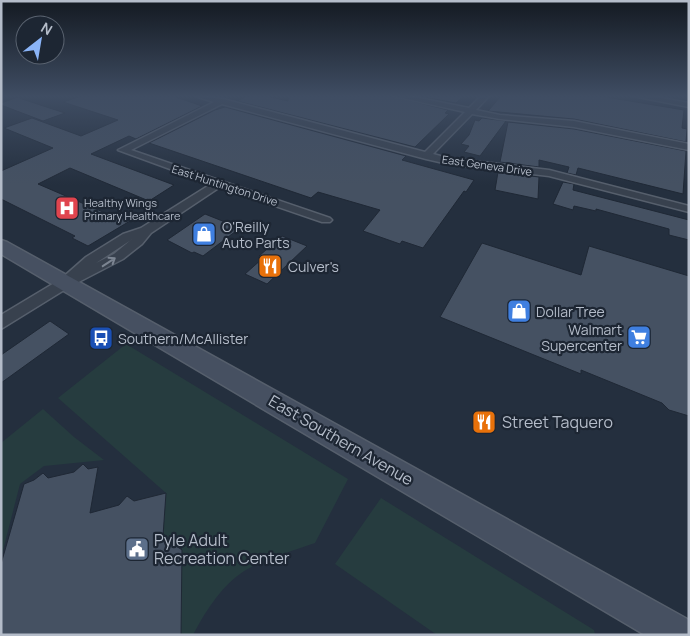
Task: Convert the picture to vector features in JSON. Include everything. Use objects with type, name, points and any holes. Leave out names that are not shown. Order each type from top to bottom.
[{"type":"main road","name":"East Southern Avenue","points":[[1,246],[680,635]]},
{"type":"street","name":"East Huntington Drive","points":[[172,126],[123,150],[326,220]]},
{"type":"street","name":"East Geneva Drive","points":[[310,126],[426,156],[464,164],[549,174],[689,209]]},
{"type":"street","points":[[426,156],[456,126]]},
{"type":"street","points":[[582,126],[689,147]]},
{"type":"street","points":[[1,323],[66,283],[103,266],[137,243],[145,231],[218,184]]},
{"type":"green space","points":[[126,344],[348,479],[315,543],[266,560],[240,574],[219,594],[207,610],[193,635],[180,635],[182,546],[163,536],[166,493],[58,398]]},
{"type":"green space","points":[[43,409],[74,437],[104,460],[44,466],[20,484],[1,558],[1,443]]},
{"type":"green space","points":[[381,498],[594,630],[595,635],[437,635],[335,564]]},
{"type":"building","points":[[10,126],[53,126],[81,136],[105,126],[163,126],[136,139],[129,136],[91,154],[174,185],[149,201],[70,168],[38,184],[110,215],[114,213],[130,221],[88,246],[72,238],[75,236],[1,199],[1,171],[53,148],[4,128]]},
{"type":"building","points":[[184,126],[294,126],[406,156],[402,160],[474,180],[423,248],[402,241],[400,244],[363,231],[380,210],[318,192],[311,198],[149,143]]},
{"type":"building","points":[[333,126],[437,126],[415,147]]},
{"type":"building","points":[[473,126],[503,126],[480,156],[464,152],[469,146],[461,144],[469,135]]},
{"type":"building","points":[[507,126],[543,126],[574,129],[686,151],[683,194],[578,168],[576,175],[567,173],[569,167],[539,160],[539,167],[500,162]]},
{"type":"building","points":[[607,126],[682,126],[682,128],[687,129],[686,142]]},
{"type":"building","points":[[498,172],[539,177],[538,199],[495,190]]},
{"type":"building","points":[[563,182],[574,184],[573,190],[689,220],[689,240],[669,235],[669,229],[596,209],[596,211],[574,206],[573,210],[553,204]]},
{"type":"building","name":"O'Reilly Auto Parts","points":[[205,214],[240,228],[203,256],[192,253],[167,240]]},
{"type":"building","name":"Culver's","points":[[282,236],[307,246],[267,284],[245,274],[263,258],[259,256]]},
{"type":"building","points":[[482,243],[581,275],[589,246],[689,276],[689,416],[669,410],[662,403],[581,370],[581,374],[440,317]]},
{"type":"building","points":[[50,321],[69,334],[1,383],[1,355]]},
{"type":"building","name":"Pyle Adult Recreation Center","points":[[83,464],[88,469],[98,467],[90,513],[119,505],[127,496],[134,501],[166,493],[163,536],[182,550],[181,635],[1,635],[1,564],[24,484],[34,480],[43,473],[48,478],[74,472]]},
{"type":"place","name":"Healthy Wings Primary Healthcare","points":[[67,208]]},
{"type":"place","name":"O'Reilly Auto Parts","points":[[204,234]]},
{"type":"place","name":"Culver's","points":[[270,266]]},
{"type":"place","name":"Dollar Tree","points":[[519,311]]},
{"type":"place","name":"Walmart Supercenter","points":[[639,337]]},
{"type":"place","name":"Southern/McAllister","points":[[101,338]]},
{"type":"place","name":"Street Taquero","points":[[484,422]]},
{"type":"place","name":"Pyle Adult Recreation Center","points":[[137,549]]}]
